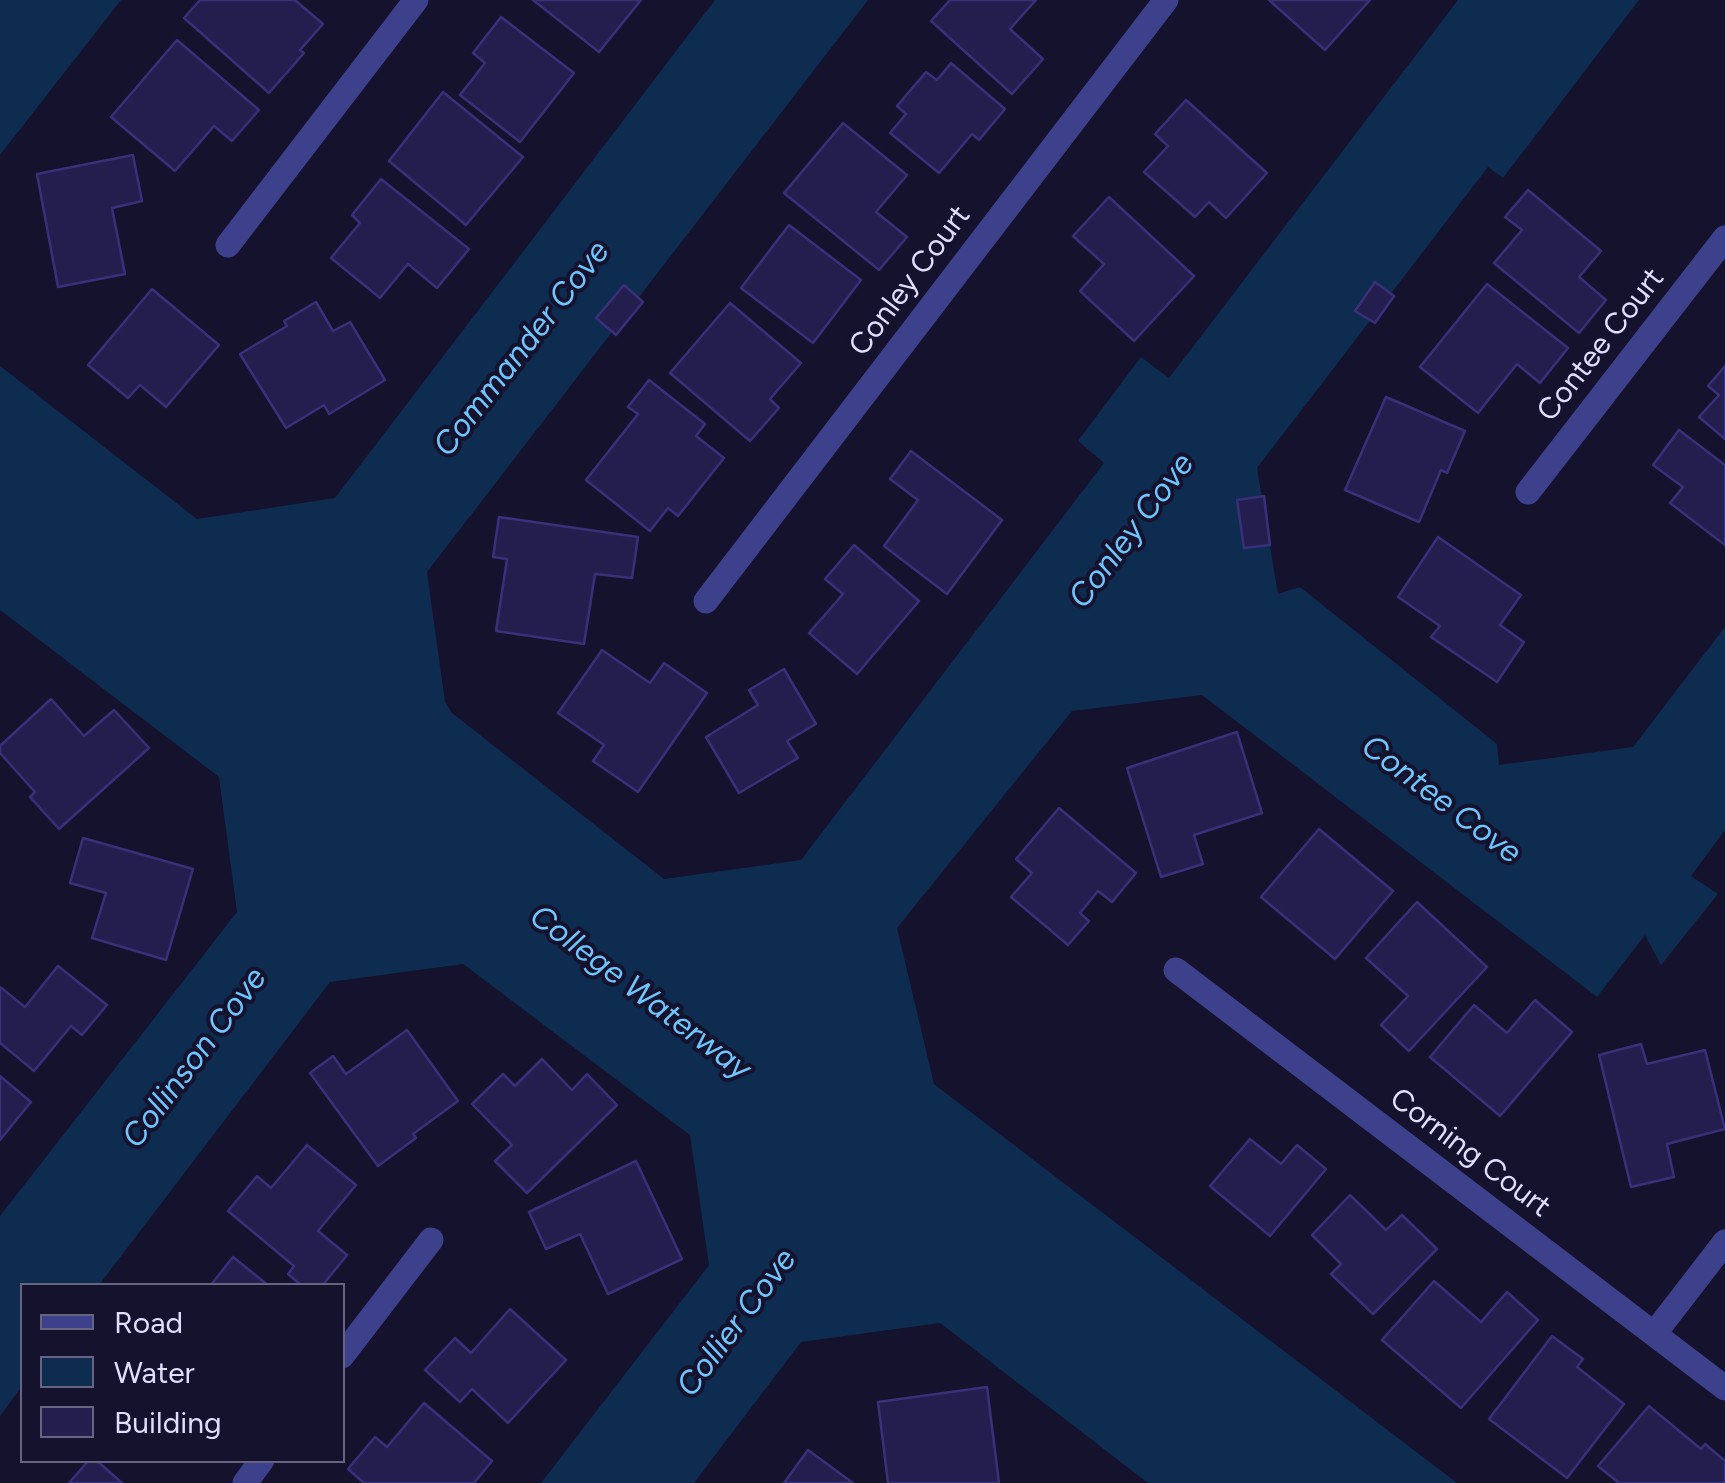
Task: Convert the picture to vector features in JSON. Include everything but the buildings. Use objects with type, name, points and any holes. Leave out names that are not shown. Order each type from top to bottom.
[{"type":"street","points":[[228,245],[416,0]]},
{"type":"street","name":"Conley Court","points":[[706,601],[1166,0]]},
{"type":"street","name":"Contee Court","points":[[1528,492],[1725,238]]},
{"type":"street","name":"Corning Court","points":[[1176,970],[1725,1388]]},
{"type":"street","points":[[345,1352],[431,1240]]},
{"type":"street","points":[[1654,1334],[1725,1242]]},
{"type":"water","points":[[0,0],[121,0],[0,155]]},
{"type":"water","points":[[715,0],[868,0],[427,572],[445,702],[452,713],[664,879],[801,860],[1104,463],[1078,441],[1141,357],[1169,378],[1458,0],[1639,0],[1503,178],[1488,167],[1257,468],[1278,594],[1300,587],[1497,744],[1499,765],[1633,747],[1725,627],[1725,830],[1691,876],[1718,894],[1661,965],[1645,935],[1597,997],[1202,695],[1072,711],[897,928],[934,1084],[1457,1483],[1148,1483],[940,1323],[801,1342],[694,1483],[541,1483],[709,1265],[690,1135],[463,964],[330,982],[101,1283],[20,1283],[20,1389],[0,1416],[0,1216],[237,912],[219,777],[0,610],[0,366],[197,519],[335,498]]},
{"type":"water label","name":"Commander Cove","points":[[522,349]]},
{"type":"water label","name":"Conley Cove","points":[[1132,531]]},
{"type":"water label","name":"Contee Cove","points":[[1441,800]]},
{"type":"water label","name":"College Waterway","points":[[640,993]]},
{"type":"water label","name":"Collinson Cove","points":[[195,1058]]},
{"type":"water label","name":"Collier Cove","points":[[737,1323]]}]
